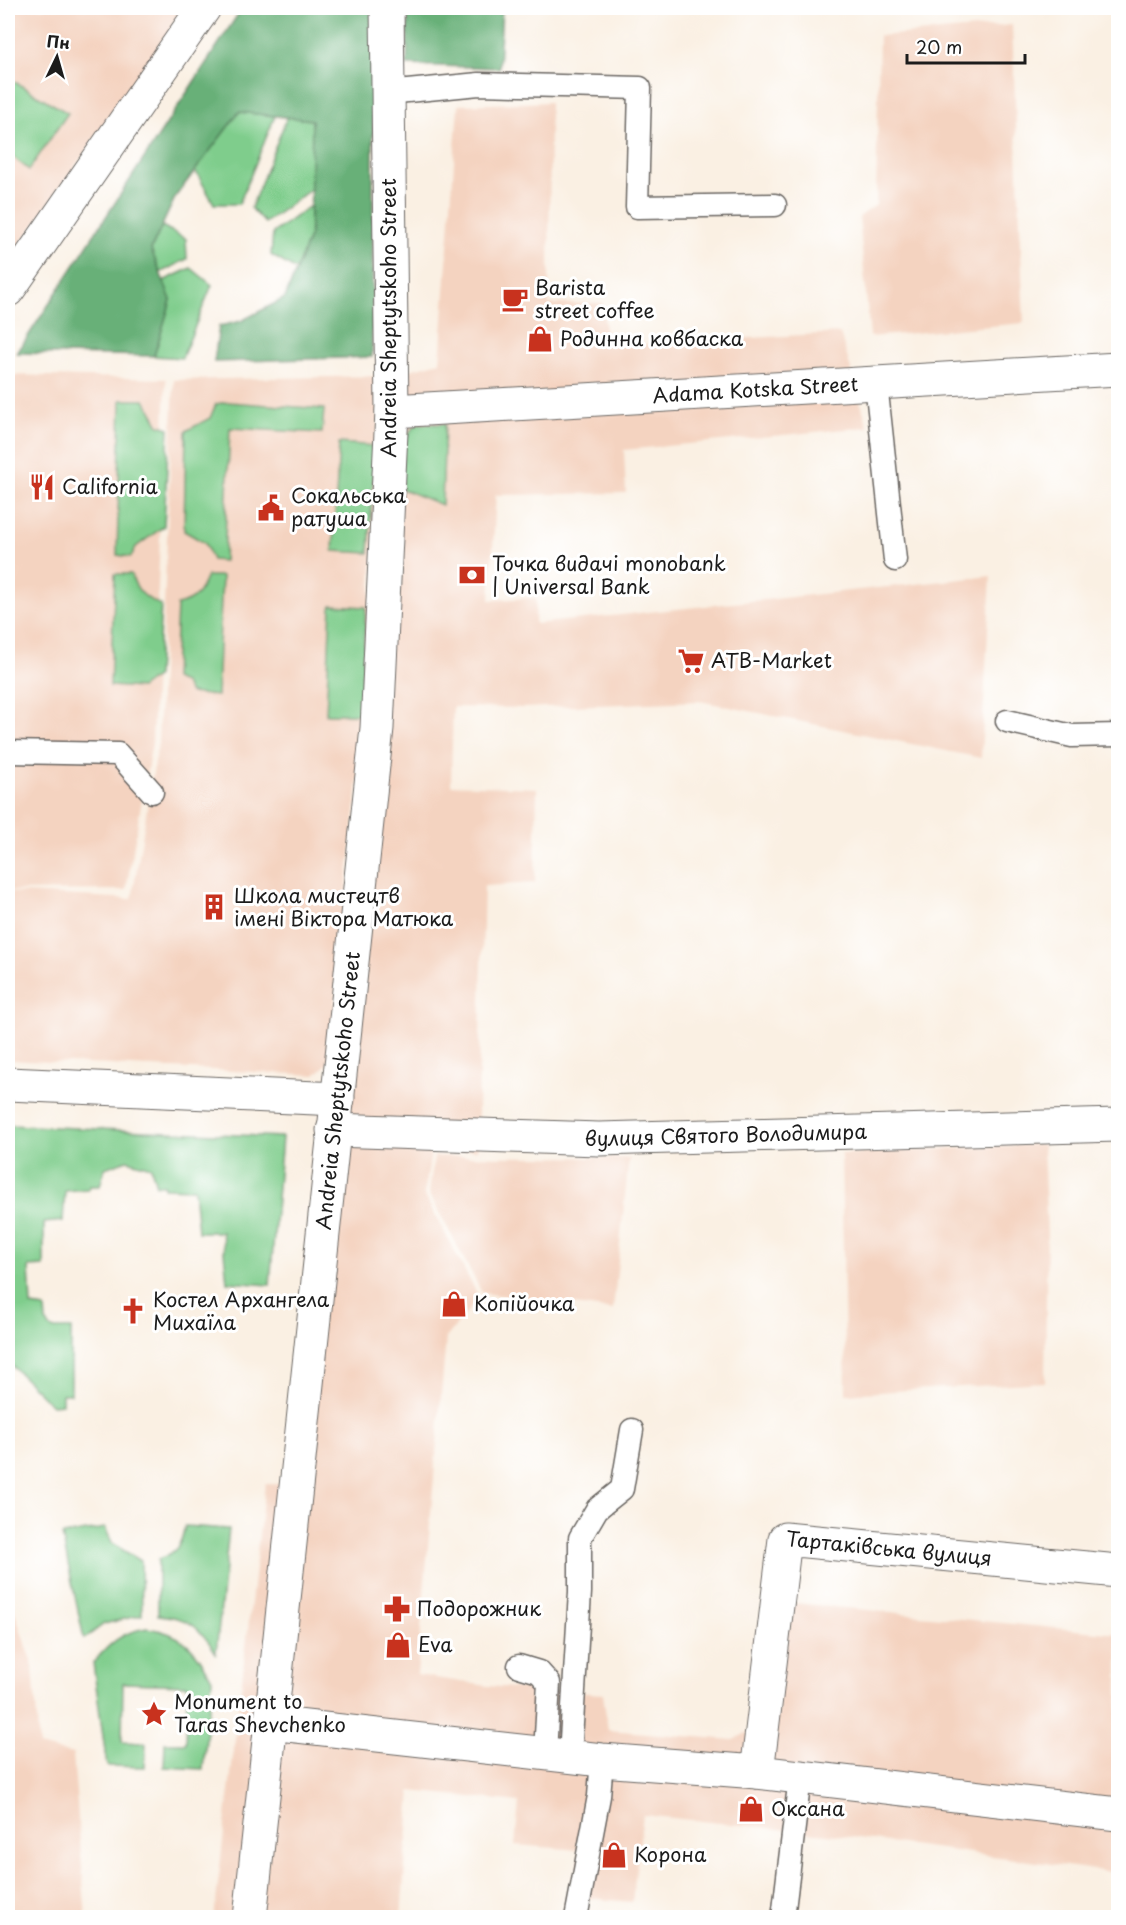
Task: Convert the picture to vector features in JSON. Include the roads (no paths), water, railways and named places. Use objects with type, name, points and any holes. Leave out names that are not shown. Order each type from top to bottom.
[{"type":"street","points":[[8,290],[204,8]]},
{"type":"street","name":"Andreia Sheptytskoho Street","points":[[250,1917],[377,728],[392,411],[387,8]]},
{"type":"street","name":"Adama Kotska Street","points":[[392,411],[1119,369]]},
{"type":"street","name":"вулиця Святого Володимира","points":[[8,1084],[599,1138],[1119,1125]]},
{"type":"street","name":"Тартаківська вулиця","points":[[757,1772],[785,1539],[1119,1570]]},
{"type":"street","points":[[270,1722],[573,1756],[757,1772],[1119,1814]]},
{"type":"lane","points":[[387,93],[479,84],[640,88],[637,207],[775,205]]},
{"type":"lane","points":[[876,383],[895,560]]},
{"type":"lane","points":[[1007,721],[1072,736],[1119,735]]},
{"type":"lane","points":[[8,752],[118,754],[152,792]]},
{"type":"lane","points":[[573,1756],[580,1538],[597,1509],[622,1489],[632,1430]]},
{"type":"lane","points":[[519,1666],[539,1672],[549,1683],[573,1756],[599,1796],[576,1917]]},
{"type":"lane","points":[[783,1917],[800,1778]]},
{"type":"place","name":"Barista street coffee","points":[[515,299]]},
{"type":"place","name":"Родинна ковбаска","points":[[540,339]]},
{"type":"place","name":"California","points":[[42,487]]},
{"type":"place","name":"Сокальська ратуша","points":[[271,508]]},
{"type":"place","name":"Точка видачі monobank | Universal Bank","points":[[472,575]]},
{"type":"place","name":"ATB-Market","points":[[691,661]]},
{"type":"place","name":"Школа мистецтв імені Віктора Матюка","points":[[214,907]]},
{"type":"place","name":"Копійочка","points":[[454,1304]]},
{"type":"place","name":"Костел Архангела Михаїла","points":[[133,1311]]},
{"type":"place","name":"Подорожник","points":[[397,1609]]},
{"type":"place","name":"Eva","points":[[398,1645]]},
{"type":"place","name":"Monument to Taras Shevchenko","points":[[154,1714]]},
{"type":"place","name":"Оксана","points":[[751,1809]]},
{"type":"place","name":"Корона","points":[[614,1855]]}]
